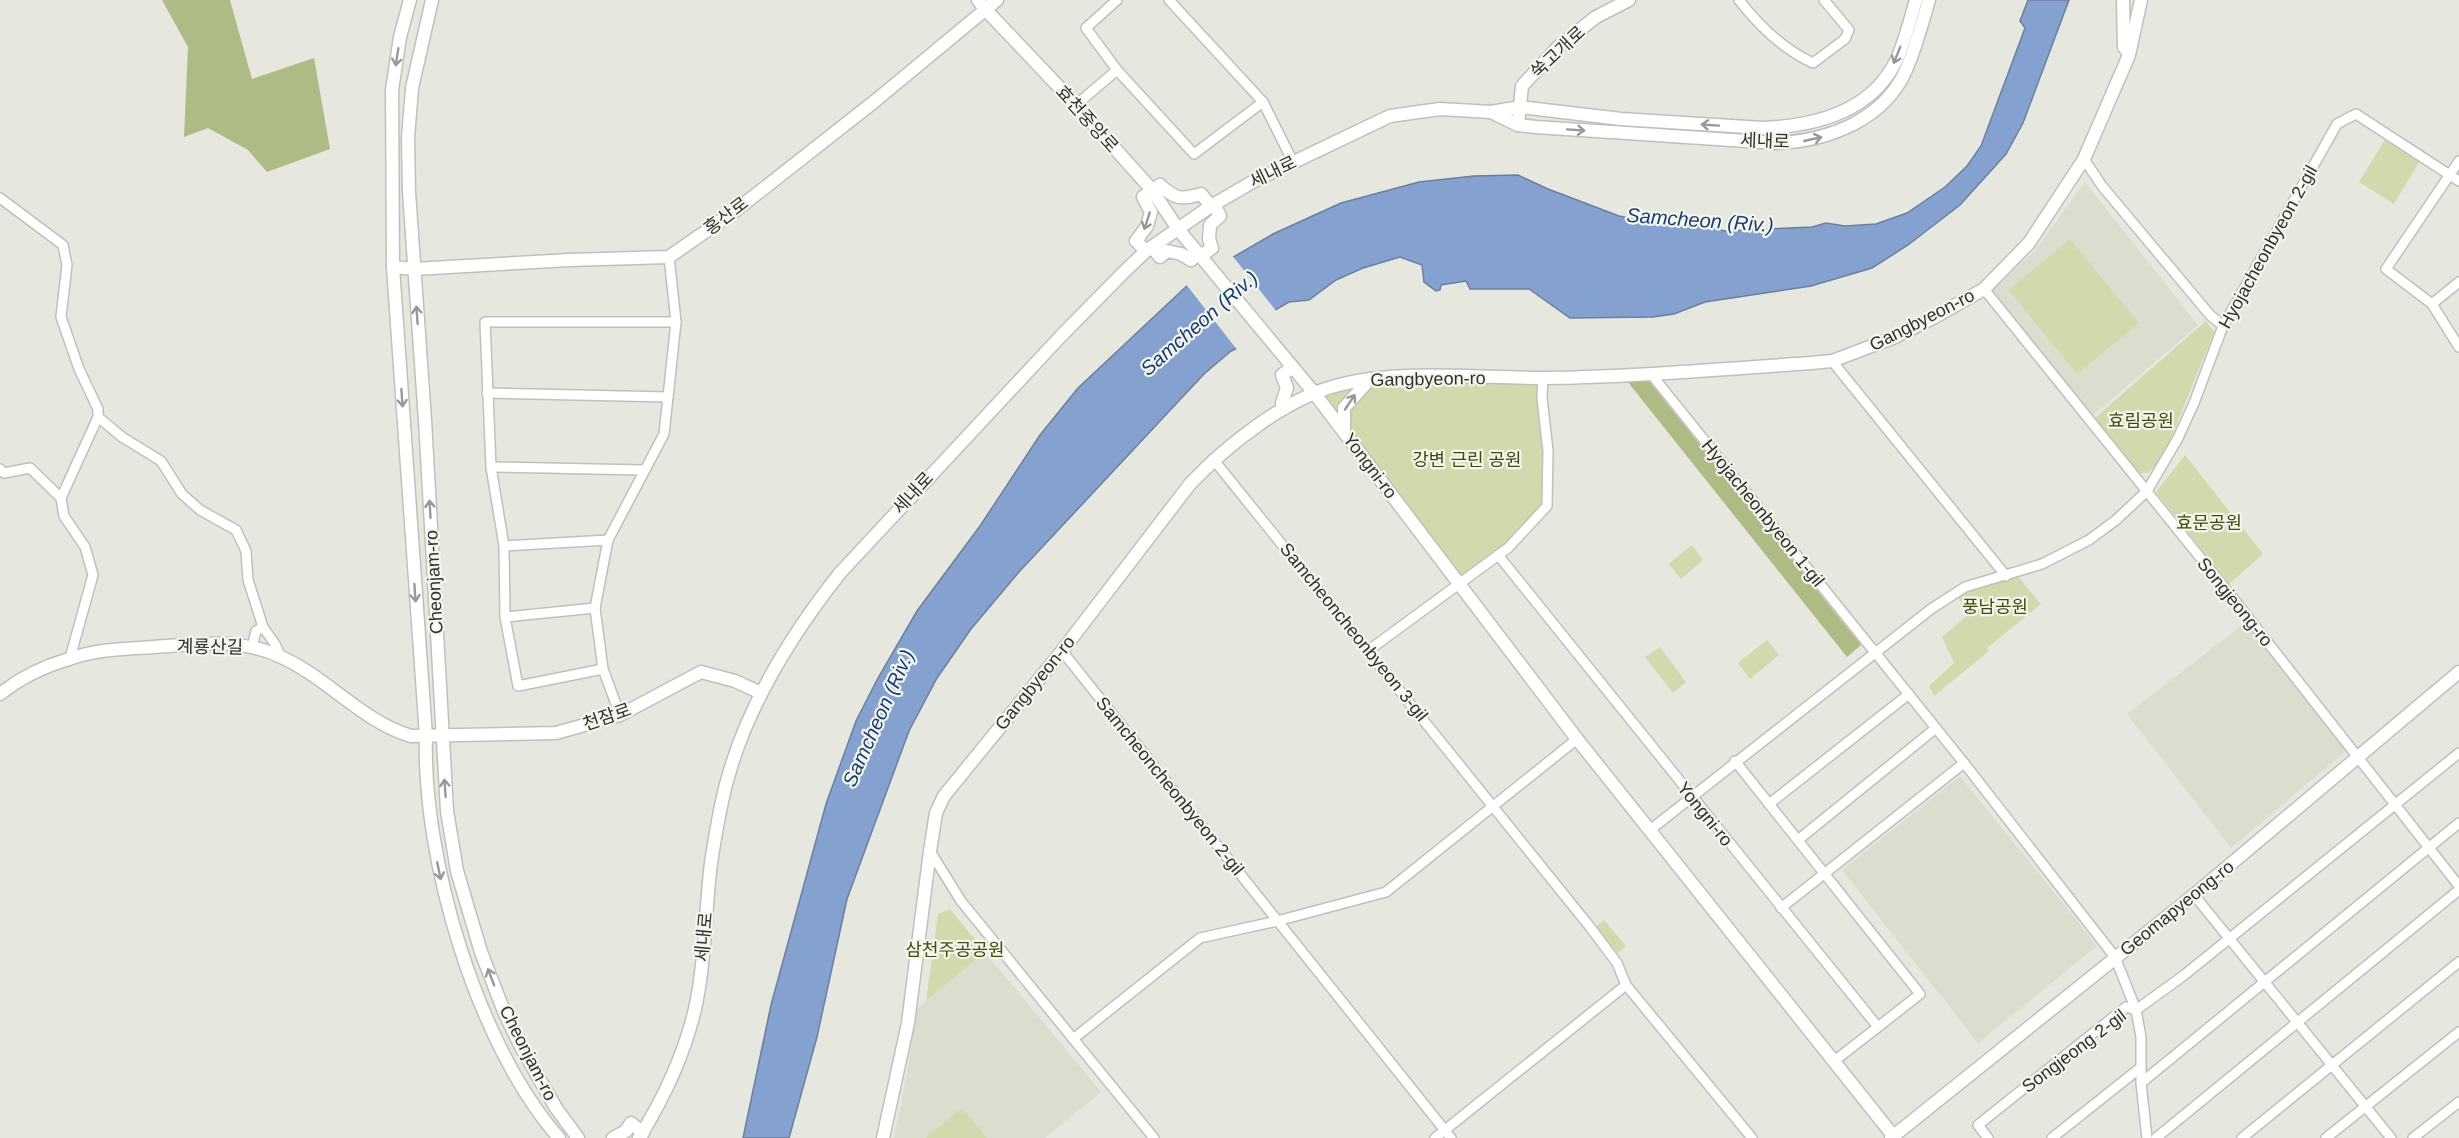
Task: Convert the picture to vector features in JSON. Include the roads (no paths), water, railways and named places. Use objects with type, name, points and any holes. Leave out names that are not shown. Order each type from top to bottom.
[{"type":"street","name":"Cheonjam-ro","points":[[410,0],[400,37],[392,90],[393,267],[426,736],[425,758],[438,869],[464,959],[503,1055],[535,1108],[559,1138]]},
{"type":"street","name":"Cheonjam-ro","points":[[432,0],[412,88],[408,138],[409,192],[447,811],[457,871],[481,952],[521,1047],[575,1134]]},
{"type":"street","name":"홍산로","points":[[669,257],[735,211],[875,101],[981,5],[997,0]]},
{"type":"street","points":[[1117,0],[1086,28],[1117,70],[1194,154],[1263,102]]},
{"type":"street","points":[[1168,0],[1263,102],[1293,162]]},
{"type":"street","name":"쑥고개로","points":[[1518,125],[1522,86],[1558,47],[1596,17],[1629,0]]},
{"type":"street","points":[[1739,0],[1754,20],[1777,40],[1813,63],[1845,39],[1849,30],[1824,0]]},
{"type":"street","name":"세내로","points":[[641,1135],[660,1104],[675,1068],[694,1010],[700,982],[709,878],[722,803],[738,749],[761,693],[814,606],[840,573],[1060,337],[1149,249],[1212,205],[1254,181],[1390,116],[1440,109],[1491,112],[1520,107],[1621,119],[1763,128],[1786,128],[1821,122],[1847,110],[1868,96],[1884,81],[1896,61],[1916,0]]},
{"type":"street","name":"세내로","points":[[1491,112],[1518,125],[1777,143],[1800,142],[1830,135],[1860,120],[1892,92],[1905,71],[1929,0]]},
{"type":"street","points":[[2123,0],[2124,47],[2129,55]]},
{"type":"street","name":"Gangbyeon-ro","points":[[883,1138],[908,1023],[936,813],[944,796],[1062,651],[1190,484],[1213,459],[1284,406],[1313,392],[1370,379],[1544,378],[1651,374],[1832,361],[1893,338],[1984,289],[2029,243],[2084,159],[2129,55],[2141,0]]},
{"type":"street","name":"효천중앙로","points":[[981,5],[1076,105],[1152,190],[1178,229],[1291,368]]},
{"type":"street","points":[[1076,105],[1117,70]]},
{"type":"street","name":"Hyojacheonbyeon 2-gil","points":[[2146,491],[2178,438],[2223,326],[2337,124],[2356,114],[2459,181]]},
{"type":"street","points":[[2084,159],[2102,186],[2210,315],[2223,326]]},
{"type":"street","points":[[2459,161],[2386,269],[2432,303],[2459,347]]},
{"type":"street","points":[[1160,185],[1171,195],[1186,199],[1201,194],[1212,205],[1220,216],[1210,225],[1209,240],[1212,248],[1197,251],[1191,260],[1167,251],[1160,257],[1136,241],[1148,226],[1151,212],[1143,197],[1160,185]]},
{"type":"street","points":[[0,198],[63,245],[67,265],[61,317],[98,409],[98,417],[61,498],[64,516],[85,547],[93,575],[70,658]]},
{"type":"street","points":[[393,267],[669,257],[676,321],[664,434],[608,540],[595,608],[603,669],[620,715]]},
{"type":"street","points":[[2432,303],[2459,282]]},
{"type":"street","name":"Songjeong-ro","points":[[1984,289],[2459,888],[2156,1138]]},
{"type":"street","points":[[603,669],[518,686],[505,617],[504,546],[491,467],[485,322],[676,321]]},
{"type":"street","points":[[1832,361],[2006,576]]},
{"type":"street","points":[[1284,406],[1287,388],[1282,375],[1291,368]]},
{"type":"street","name":"Yongni-ro","points":[[1291,368],[1344,432],[1577,739],[1893,1137]]},
{"type":"street","name":"Hyojacheonbyeon 1-gil","points":[[1651,374],[1964,763],[2115,957]]},
{"type":"street","points":[[1369,650],[1498,555],[1547,506],[1548,450],[1542,398],[1544,378]]},
{"type":"street","points":[[1344,432],[1344,408],[1370,379]]},
{"type":"street","points":[[487,393],[668,397]]},
{"type":"street","points":[[98,417],[122,437],[161,461],[182,494],[200,510],[236,530],[246,550],[248,580],[263,627],[281,657]]},
{"type":"street","name":"Samcheoncheonbyeon 3-gil","points":[[1213,459],[1590,927],[1617,963],[1626,985],[1752,1138]]},
{"type":"street","points":[[491,467],[644,470]]},
{"type":"street","points":[[0,469],[4,473],[30,468],[61,498]]},
{"type":"street","points":[[1650,830],[1931,609],[1965,587],[2042,564],[2089,540],[2116,520],[2146,491]]},
{"type":"street","points":[[504,546],[608,540]]},
{"type":"street","name":"Yongni-ro","points":[[1498,555],[1878,1028]]},
{"type":"street","points":[[505,617],[595,608]]},
{"type":"street","points":[[252,647],[256,631],[263,627]]},
{"type":"street","name":"계룡산길","points":[[0,694],[45,668],[70,658],[101,651],[218,643],[252,647],[281,657],[314,677],[365,714],[395,731],[411,736],[441,737]]},
{"type":"street","name":"Samcheoncheonbyeon 2-gil","points":[[1062,651],[1448,1134]]},
{"type":"street","name":"천잠로","points":[[441,737],[556,733],[620,715],[701,672],[735,681],[761,693]]},
{"type":"street","name":"Geomapyeong-ro","points":[[1893,1137],[2194,895],[2459,672]]},
{"type":"street","points":[[1769,804],[1908,694]]},
{"type":"street","points":[[1798,840],[1936,728]]},
{"type":"street","points":[[1073,1039],[1200,938],[1277,921],[1386,892],[1577,739]]},
{"type":"street","points":[[2230,938],[2459,753]]},
{"type":"street","points":[[1736,761],[1920,994],[1833,1062]]},
{"type":"street","points":[[1781,908],[1964,763]]},
{"type":"street","points":[[2141,1083],[2459,822]]},
{"type":"street","points":[[930,851],[961,901],[1154,1138]]},
{"type":"street","points":[[2194,895],[2391,1138]]},
{"type":"street","name":"Songjeong 2-gil","points":[[2136,1010],[2230,938]]},
{"type":"street","name":"Songjeong 2-gil","points":[[2115,957],[2136,1010],[2141,1037],[2143,1136]]},
{"type":"street","points":[[2245,1136],[2459,962]]},
{"type":"street","points":[[1435,1138],[1448,1134],[1626,985]]},
{"type":"street","name":"Songjeong 2-gil","points":[[1988,1138],[1978,1125],[2126,1007],[2136,1010]]},
{"type":"street","points":[[2326,1138],[2459,1032]]},
{"type":"street","points":[[2052,1138],[2140,1068]]},
{"type":"street","points":[[2414,1138],[2459,1102]]},
{"type":"street","points":[[613,1138],[626,1131],[631,1123],[641,1135]]},
{"type":"street","points":[[575,1134],[577,1129],[587,1138]]},
{"type":"water","name":"Samcheon (Riv.)","points":[[2028,0],[2069,0],[2023,123],[2006,154],[1960,205],[1908,245],[1872,268],[1811,286],[1705,302],[1674,314],[1653,317],[1570,318],[1529,289],[1470,289],[1466,281],[1441,285],[1440,290],[1436,291],[1424,282],[1422,265],[1400,257],[1363,268],[1336,280],[1309,300],[1289,302],[1275,310],[1265,335],[1231,351],[1204,374],[1018,573],[971,629],[937,678],[909,731],[847,899],[817,1037],[789,1138],[743,1138],[771,1005],[826,804],[856,721],[878,678],[917,611],[980,526],[1040,435],[1078,388],[1192,281],[1273,234],[1341,203],[1419,182],[1474,176],[1518,175],[1619,216],[1677,227],[1706,227],[1725,231],[1812,227],[1826,223],[1845,226],[1876,224],[1907,213],[1945,187],[1967,166],[1981,146],[2025,28],[2020,21]]},
{"type":"park label","name":"효림공원","points":[[2141,421]]},
{"type":"park label","name":"강변 근린 공원","points":[[1467,460]]},
{"type":"park label","name":"효문공원","points":[[2209,523]]},
{"type":"park label","name":"풍남공원","points":[[1995,607]]},
{"type":"park label","name":"삼천주공공원","points":[[955,950]]}]
